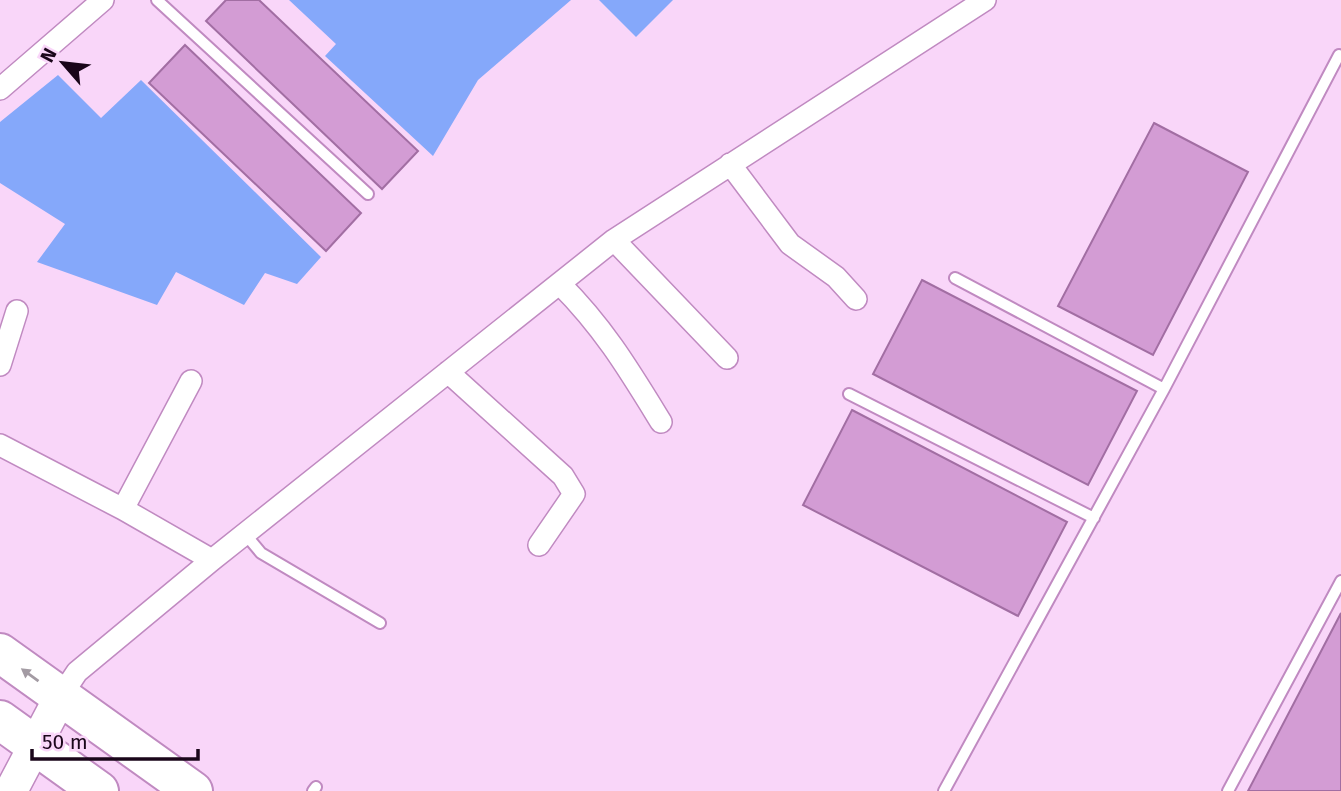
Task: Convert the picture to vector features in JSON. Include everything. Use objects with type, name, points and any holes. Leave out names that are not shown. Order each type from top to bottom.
[{"type":"highway","points":[[0,653],[193,791]]},
{"type":"highway","points":[[0,720],[99,791]]},
{"type":"street","points":[[0,89],[103,0]]},
{"type":"street","points":[[11,791],[61,696],[77,672],[212,560],[614,240],[985,0]]},
{"type":"street","points":[[730,164],[790,244],[836,277],[856,299]]},
{"type":"street","points":[[614,240],[727,358]]},
{"type":"street","points":[[561,284],[614,346],[661,422]]},
{"type":"street","points":[[0,365],[17,312]]},
{"type":"street","points":[[448,372],[563,476],[574,494],[539,545]]},
{"type":"street","points":[[123,509],[191,381]]},
{"type":"street","points":[[0,444],[212,560]]},
{"type":"lane","points":[[157,0],[368,194]]},
{"type":"lane","points":[[944,791],[1164,389],[1339,55]]},
{"type":"lane","points":[[955,278],[1164,389]]},
{"type":"lane","points":[[849,394],[1094,518]]},
{"type":"lane","points":[[246,535],[261,553],[380,623]]},
{"type":"lane","points":[[1228,791],[1341,581]]},
{"type":"water","points":[[289,0],[571,0],[478,80],[433,156],[325,56],[336,44]]},
{"type":"water","points":[[599,0],[673,0],[636,37]]},
{"type":"water","points":[[58,75],[101,118],[141,80],[321,257],[297,284],[265,273],[244,305],[176,272],[157,305],[37,262],[65,224],[0,183],[0,122]]},
{"type":"building","points":[[226,0],[259,0],[418,151],[382,189],[206,21]]},
{"type":"building","points":[[185,45],[361,213],[326,251],[149,83]]},
{"type":"building","points":[[1154,123],[1248,172],[1153,355],[1058,306]]},
{"type":"building","points":[[922,280],[1137,391],[1088,485],[873,374]]},
{"type":"building","points":[[852,410],[1067,522],[1018,616],[803,505]]},
{"type":"building","points":[[1341,613],[1341,791],[1248,791]]}]
